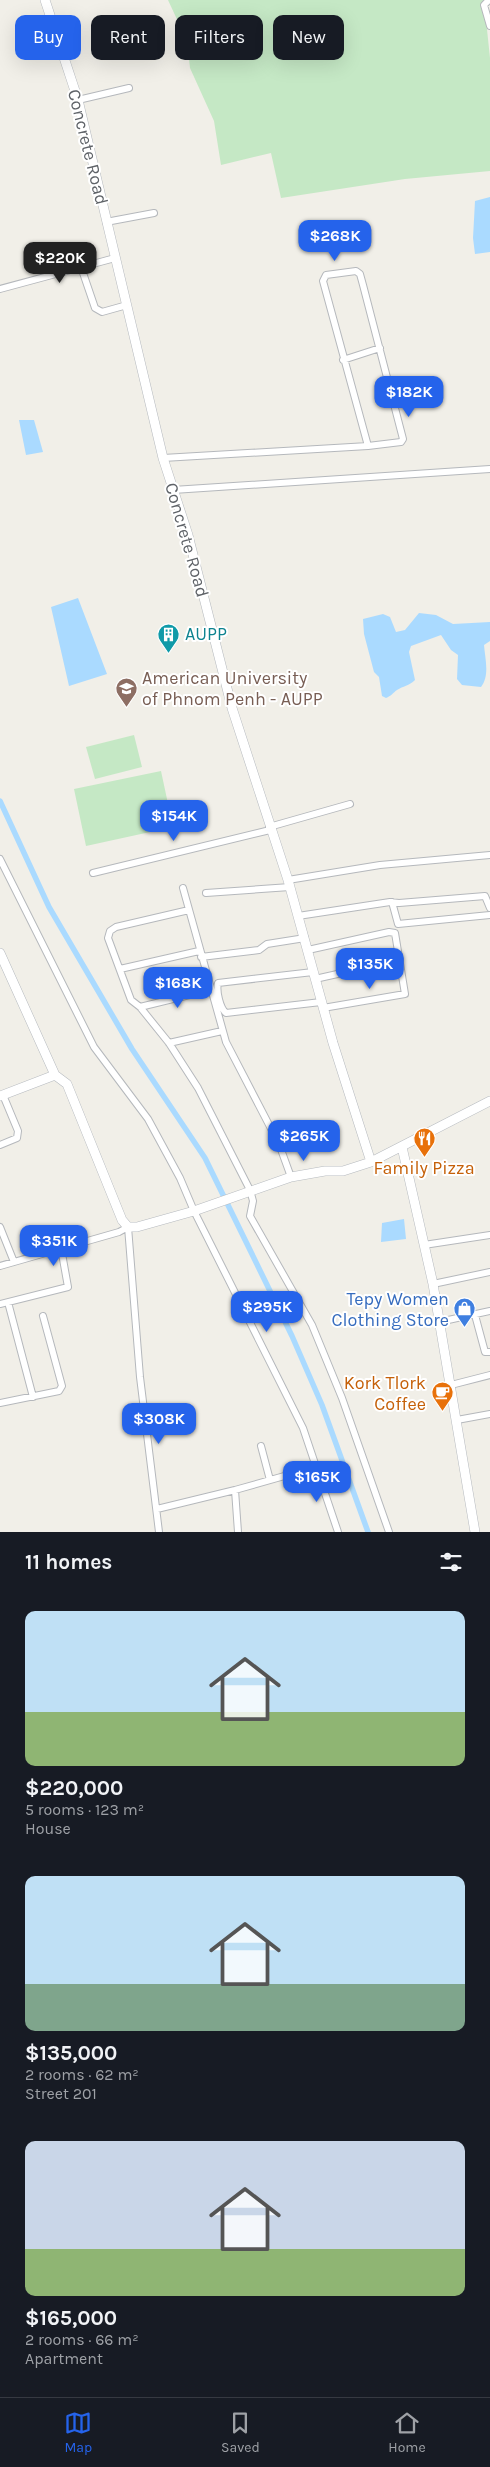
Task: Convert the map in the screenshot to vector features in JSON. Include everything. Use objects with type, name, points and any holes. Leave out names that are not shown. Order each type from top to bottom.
[{"type":"street","name":"Concrete Road","points":[[47,0],[78,100],[163,458],[188,535],[232,708],[289,883],[322,1005],[372,1162]]},
{"type":"street","points":[[489,0],[484,5],[490,26]]},
{"type":"street","points":[[78,100],[129,88]]},
{"type":"street","points":[[106,222],[154,213]]},
{"type":"street","points":[[0,289],[115,258]]},
{"type":"street","points":[[81,267],[95,308],[102,312],[127,306]]},
{"type":"street","points":[[163,458],[368,446],[398,443],[403,439],[360,274],[356,271],[326,275],[323,281],[368,446]]},
{"type":"street","points":[[343,360],[380,348]]},
{"type":"street","points":[[173,490],[490,469]]},
{"type":"street","points":[[93,873],[270,828],[350,804]]},
{"type":"street","points":[[206,893],[289,883],[380,865],[490,855]]},
{"type":"street","points":[[0,860],[94,1046],[148,1119],[196,1209],[303,1428],[338,1532]]},
{"type":"street","points":[[183,888],[210,990],[230,1053],[279,1144],[291,1176]]},
{"type":"street","points":[[298,916],[392,902],[484,896],[490,905]]},
{"type":"street","points":[[392,902],[398,924],[490,915]]},
{"type":"street","points":[[189,910],[110,931],[108,938],[131,1000],[169,1043],[198,1088],[253,1201],[250,1216],[312,1325],[342,1398],[389,1532]]},
{"type":"street","points":[[308,950],[391,931],[395,933],[406,990],[404,995],[322,1005],[226,1013],[222,1010],[217,987],[218,983],[314,976],[400,960]]},
{"type":"street","points":[[120,969],[200,954],[259,950],[267,944],[304,938]]},
{"type":"street","points":[[0,954],[55,1075],[67,1084],[122,1220],[128,1227],[140,1377],[159,1532]]},
{"type":"street","points":[[140,1008],[210,990]]},
{"type":"street","points":[[169,1043],[222,1031]]},
{"type":"street","points":[[0,1145],[17,1138],[18,1131],[1,1096],[55,1075]]},
{"type":"street","points":[[0,1266],[119,1232],[128,1227],[137,1227],[196,1209],[291,1176],[325,1171],[343,1171],[372,1162],[490,1101]]},
{"type":"street","points":[[402,1147],[433,1284],[475,1532]]},
{"type":"street","points":[[0,1227],[14,1262]]},
{"type":"street","points":[[424,1245],[490,1235]]},
{"type":"street","points":[[0,1304],[68,1287],[61,1248]]},
{"type":"street","points":[[433,1284],[490,1272]]},
{"type":"street","points":[[9,1306],[33,1397]]},
{"type":"street","points":[[439,1322],[490,1311]]},
{"type":"street","points":[[475,1315],[485,1352],[490,1352]]},
{"type":"street","points":[[0,1403],[59,1391],[62,1386],[44,1316]]},
{"type":"street","points":[[451,1385],[490,1375]]},
{"type":"street","points":[[457,1420],[490,1414]]},
{"type":"street","points":[[261,1446],[270,1480]]},
{"type":"street","points":[[157,1509],[316,1467]]},
{"type":"street","points":[[234,1490],[238,1532]]},
{"type":"green space","points":[[168,0],[486,0],[484,1],[490,58],[490,171],[405,179],[281,198],[271,153],[221,165],[214,121],[190,68],[189,60],[263,60],[263,15],[175,15]]},
{"type":"green space","points":[[134,735],[142,767],[95,779],[86,747]]},
{"type":"green space","points":[[161,771],[173,827],[86,846],[74,789]]},
{"type":"water","points":[[490,197],[490,252],[475,254],[473,238],[475,201]]},
{"type":"water","points":[[19,420],[34,420],[43,452],[26,455]]},
{"type":"water","points":[[78,598],[107,674],[69,686],[51,607]]},
{"type":"water","points":[[419,613],[436,615],[453,624],[490,622],[490,641],[484,645],[486,672],[484,683],[481,687],[462,685],[457,679],[458,655],[451,650],[441,635],[411,646],[409,652],[415,680],[386,698],[382,696],[379,677],[374,672],[364,634],[363,619],[383,614],[390,617],[396,632],[405,630]]},
{"type":"water","points":[[404,1219],[406,1239],[381,1242],[382,1223]]},
{"type":"waterway","points":[[0,801],[49,907],[132,1049],[205,1158],[292,1336],[322,1405],[368,1532]]},
{"type":"place","name":"AUPP","points":[[169,653]]},
{"type":"place","name":"American University of Phnom Penh - AUPP","points":[[126,707]]},
{"type":"place","name":"Family Pizza","points":[[424,1157]]},
{"type":"place","name":"Tepy Women Clothing Store","points":[[465,1328]]},
{"type":"place","name":"Kork Tlork Coffee","points":[[442,1412]]}]
